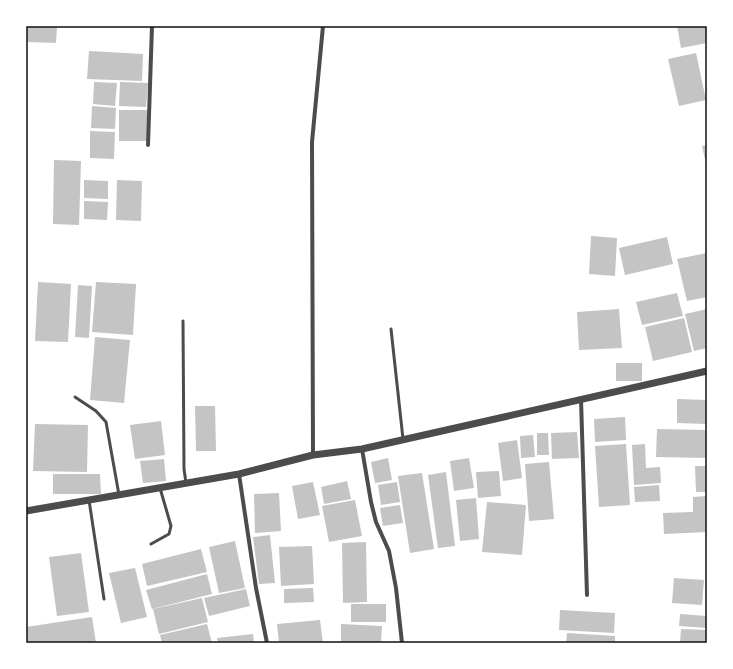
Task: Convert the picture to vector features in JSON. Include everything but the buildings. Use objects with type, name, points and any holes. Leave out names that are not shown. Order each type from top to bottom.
[{"type":"street","points":[[148,145],[152,26]]},
{"type":"street","points":[[313,456],[312,142],[323,26]]},
{"type":"street","points":[[26,511],[239,474],[313,456],[362,449],[707,370]]},
{"type":"street","points":[[581,399],[587,595]]},
{"type":"street","points":[[362,449],[376,522],[389,551],[396,588],[402,643]]},
{"type":"street","points":[[239,474],[256,588],[268,643]]},
{"type":"lane","points":[[183,321],[184,470],[186,483]]},
{"type":"lane","points":[[391,329],[403,439]]},
{"type":"lane","points":[[75,397],[96,411],[106,422],[119,495]]},
{"type":"lane","points":[[151,544],[169,534],[171,526],[160,488]]},
{"type":"lane","points":[[89,500],[104,599]]}]
